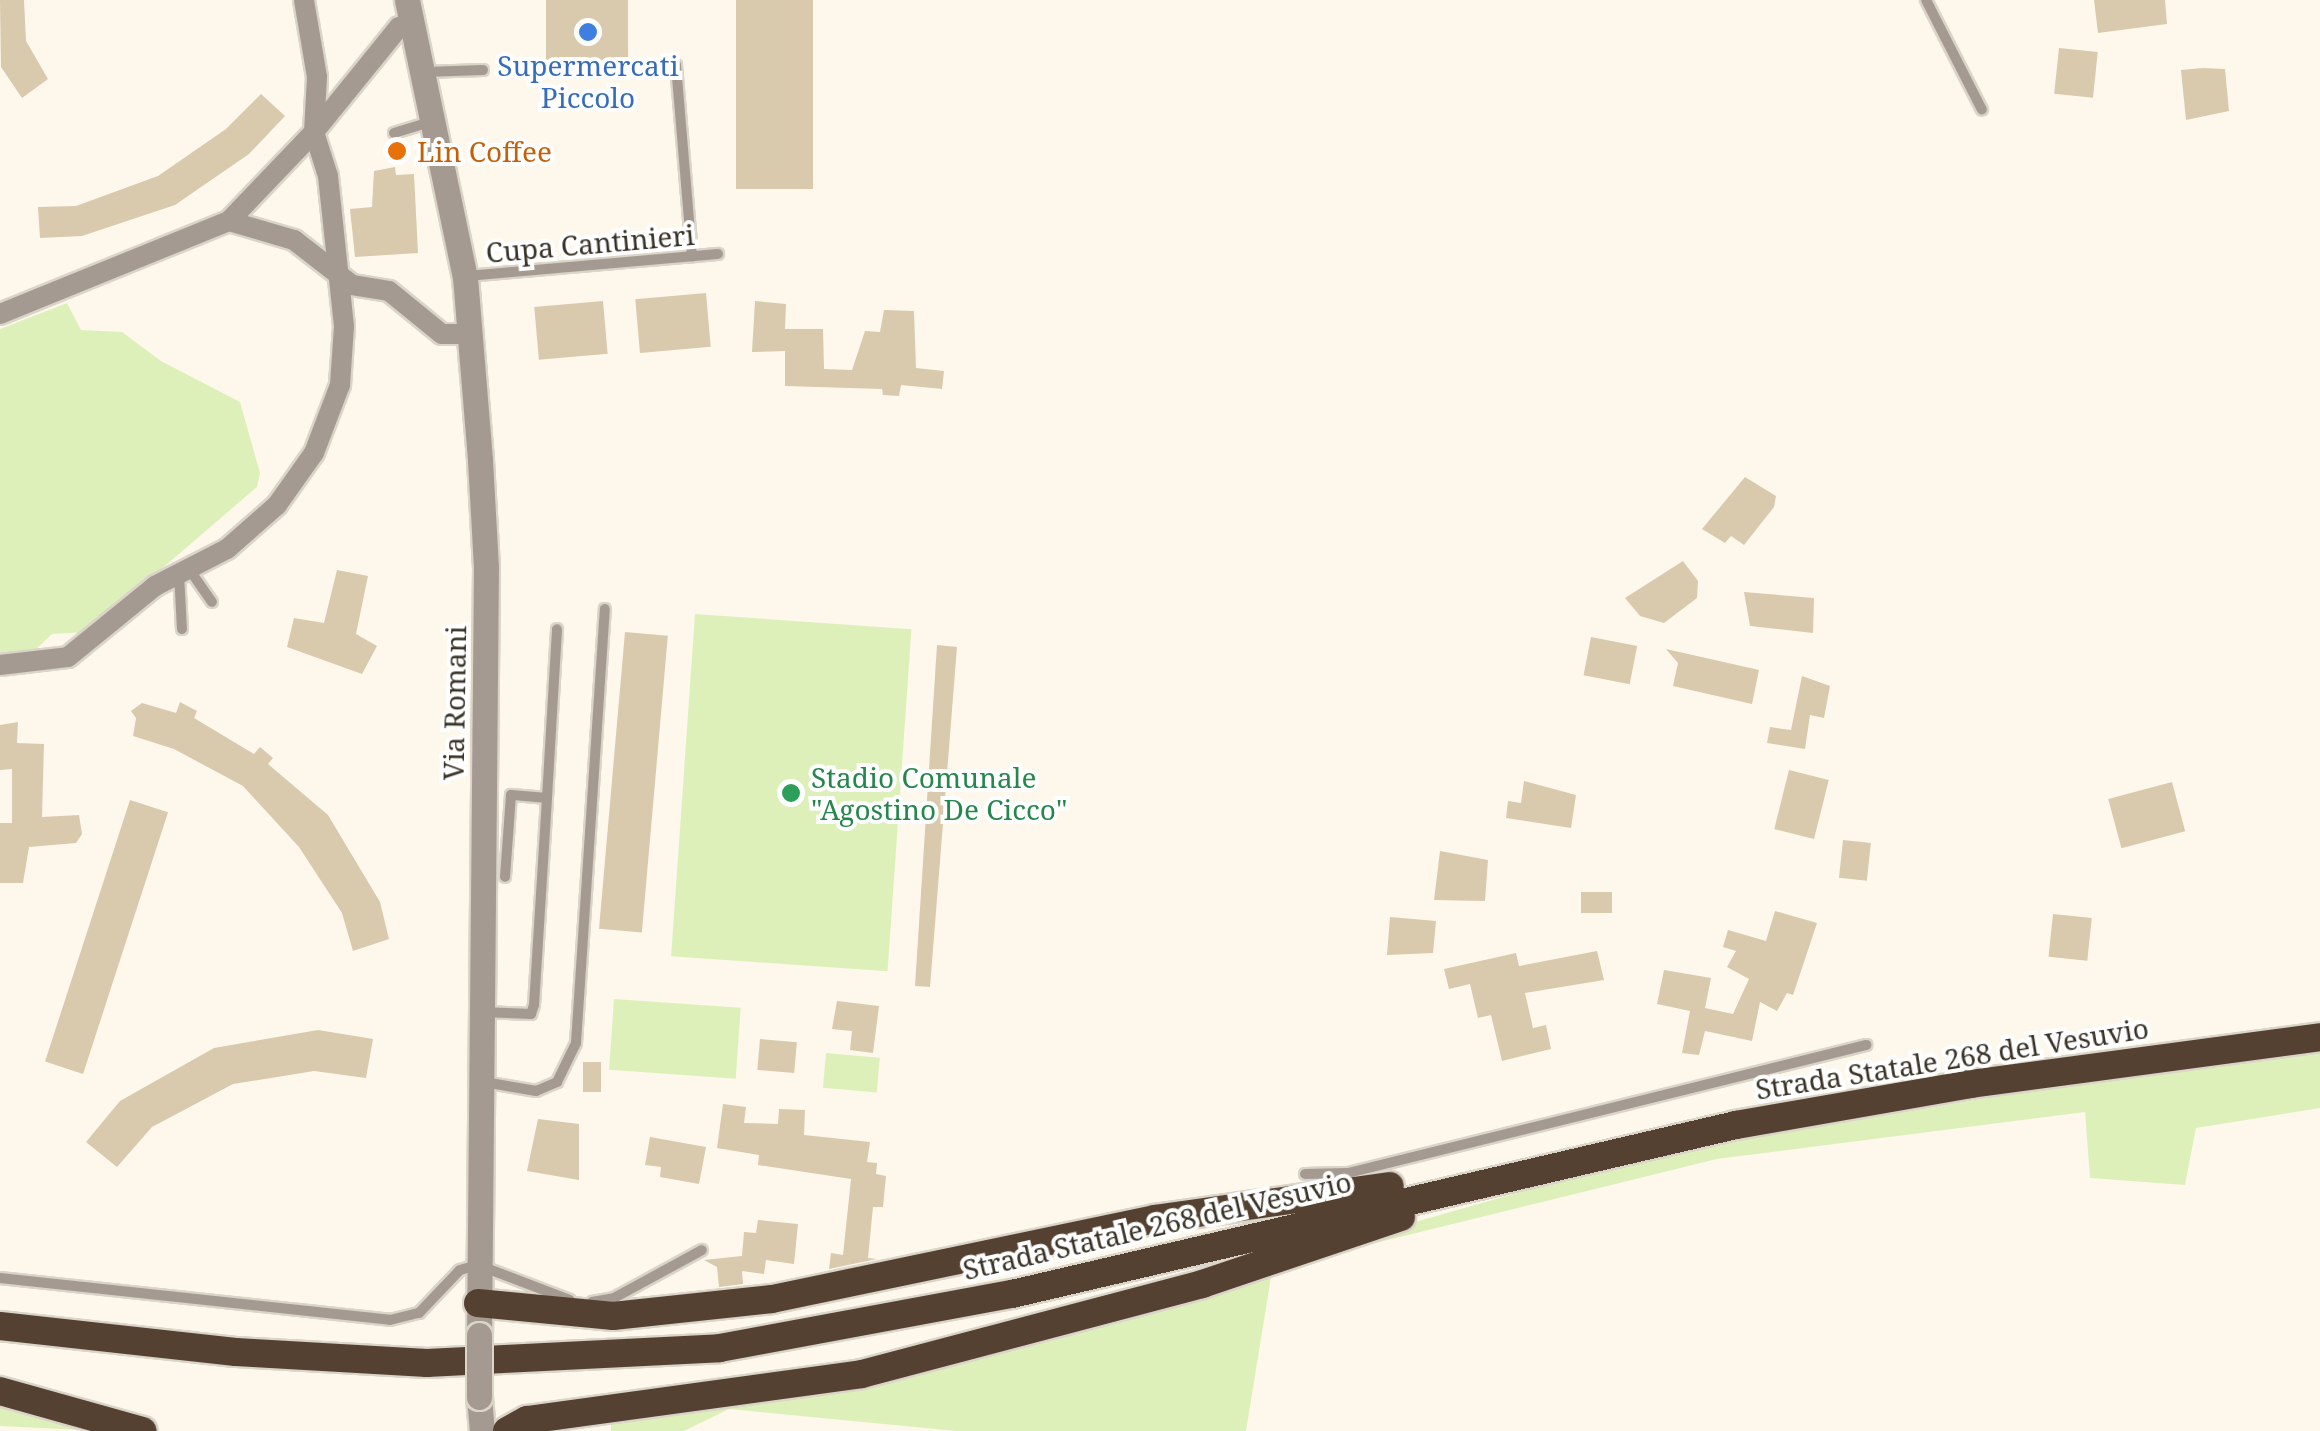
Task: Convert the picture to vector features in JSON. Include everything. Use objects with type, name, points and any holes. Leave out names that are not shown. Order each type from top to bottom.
[{"type":"highway","name":"Strada Statale 268 del Vesuvio","points":[[0,1326],[236,1352],[428,1363],[593,1360],[720,1348],[1012,1294],[1488,1180],[1848,1104],[2320,1036]]},
{"type":"highway","points":[[478,1303],[613,1316],[772,1299],[1192,1213],[1381,1186],[1488,1180]]},
{"type":"highway","points":[[506,1431],[527,1420],[862,1374],[1202,1284],[1488,1180]]},
{"type":"highway","points":[[0,1392],[142,1431]]},
{"type":"street","points":[[0,665],[68,657],[184,571],[227,549],[278,505],[314,453],[340,385],[344,326],[328,176],[314,132],[317,78],[304,0]]},
{"type":"street","points":[[0,314],[229,221],[314,132],[410,12]]},
{"type":"street","name":"Via Romani","points":[[410,12],[465,276],[486,568],[477,1418]]},
{"type":"street","points":[[229,221],[277,232],[352,285],[404,299],[442,334],[471,334]]},
{"type":"lane","points":[[1926,0],[1982,110]]},
{"type":"lane","points":[[676,66],[692,256]]},
{"type":"lane","points":[[424,72],[483,70]]},
{"type":"lane","points":[[394,132],[434,120]]},
{"type":"lane","name":"Cupa Cantinieri","points":[[465,276],[718,254]]},
{"type":"lane","points":[[184,571],[212,602]]},
{"type":"lane","points":[[182,629],[184,571]]},
{"type":"lane","points":[[478,1082],[536,1090],[558,1082],[576,1043],[605,610]]},
{"type":"lane","points":[[479,1012],[521,1016],[534,1005],[556,629]]},
{"type":"lane","points":[[505,878],[511,795],[546,798]]},
{"type":"lane","points":[[1305,1174],[1348,1172],[1866,1045]]},
{"type":"lane","points":[[0,1278],[390,1320],[419,1313],[460,1270],[478,1265],[541,1292],[596,1303],[702,1250]]},
{"type":"green space","points":[[67,303],[81,330],[122,332],[161,361],[240,402],[260,473],[257,487],[88,632],[52,634],[30,655],[0,656],[0,329]]},
{"type":"green space","name":"Stadio Comunale \"Agostino De Cicco\"","points":[[695,614],[911,629],[888,971],[671,956]]},
{"type":"green space","points":[[614,999],[741,1008],[736,1079],[609,1070]]},
{"type":"green space","points":[[2320,1051],[2320,1108],[2196,1128],[2185,1185],[2090,1178],[2085,1112],[1717,1159],[1290,1264],[1293,1257],[1593,1171],[1741,1140],[2093,1080]]},
{"type":"green space","points":[[826,1053],[880,1058],[877,1093],[823,1088]]},
{"type":"green space","points":[[1272,1271],[1246,1431],[956,1431],[729,1409],[684,1431],[611,1431],[611,1420]]},
{"type":"green space","points":[[0,1405],[35,1412],[102,1431],[0,1426]]},
{"type":"building","points":[[0,0],[24,0],[26,41],[48,79],[22,98],[1,67]]},
{"type":"building","name":"Supermercati Piccolo","points":[[546,0],[628,0],[628,68],[546,68]]},
{"type":"building","points":[[736,0],[813,0],[813,189],[736,189]]},
{"type":"building","points":[[2094,0],[2165,0],[2167,24],[2098,33]]},
{"type":"building","points":[[2059,48],[2098,52],[2093,98],[2054,94]]},
{"type":"building","points":[[2225,69],[2229,111],[2186,120],[2181,70]]},
{"type":"building","points":[[261,94],[285,116],[249,154],[175,205],[82,236],[40,238],[38,207],[76,206],[158,176],[226,129]]},
{"type":"building","points":[[395,167],[396,175],[414,174],[418,253],[355,257],[350,209],[372,207],[374,171]]},
{"type":"building","points":[[706,293],[711,347],[640,353],[635,299]]},
{"type":"building","points":[[603,301],[608,354],[539,360],[534,307]]},
{"type":"building","points":[[755,301],[786,304],[785,329],[823,329],[824,369],[852,370],[865,331],[880,332],[884,310],[914,311],[916,368],[944,371],[942,389],[901,385],[899,396],[883,395],[882,389],[785,386],[785,351],[752,352]]},
{"type":"building","points":[[1745,477],[1776,496],[1774,507],[1744,545],[1731,536],[1725,543],[1702,529]]},
{"type":"building","points":[[1683,561],[1698,581],[1697,598],[1664,623],[1640,616],[1625,598]]},
{"type":"building","points":[[337,570],[368,576],[356,634],[377,646],[362,674],[287,647],[294,618],[324,623]]},
{"type":"building","points":[[1744,592],[1814,598],[1813,633],[1750,626]]},
{"type":"building","points":[[625,632],[668,636],[642,933],[599,929]]},
{"type":"building","points":[[1591,637],[1637,646],[1630,684],[1584,675]]},
{"type":"building","points":[[937,645],[957,647],[930,987],[915,986]]},
{"type":"building","points":[[1666,649],[1759,670],[1752,704],[1673,686],[1678,663]]},
{"type":"building","points":[[1802,676],[1830,686],[1824,718],[1810,715],[1805,749],[1767,743],[1770,727],[1791,730]]},
{"type":"building","points":[[180,702],[197,711],[194,718],[254,754],[260,747],[273,758],[268,764],[328,815],[380,902],[389,939],[353,951],[342,913],[299,847],[243,786],[174,749],[133,736],[136,718],[131,711],[142,703],[176,713]]},
{"type":"building","points":[[18,722],[17,743],[44,744],[42,817],[79,815],[82,834],[76,843],[29,847],[23,883],[0,883],[0,823],[12,823],[12,769],[0,770],[0,725]]},
{"type":"building","points":[[1789,770],[1829,780],[1814,839],[1774,829]]},
{"type":"building","points":[[1524,781],[1576,795],[1571,828],[1506,818],[1508,801],[1521,803]]},
{"type":"building","points":[[2172,782],[2185,831],[2121,848],[2108,799]]},
{"type":"building","points":[[130,800],[168,812],[83,1074],[45,1062]]},
{"type":"building","points":[[1843,840],[1871,843],[1867,881],[1839,878]]},
{"type":"building","points":[[1440,851],[1488,860],[1485,901],[1434,900]]},
{"type":"building","points":[[1581,892],[1612,892],[1612,913],[1581,913]]},
{"type":"building","points":[[1775,911],[1817,923],[1793,995],[1787,993],[1777,1011],[1760,1002],[1752,1041],[1705,1031],[1699,1055],[1682,1053],[1690,1011],[1657,1004],[1664,970],[1711,978],[1705,1008],[1733,1014],[1749,979],[1727,967],[1736,951],[1723,947],[1728,930],[1766,941]]},
{"type":"building","points":[[2053,914],[2092,918],[2087,961],[2049,957]]},
{"type":"building","points":[[1390,917],[1436,921],[1433,953],[1387,955]]},
{"type":"building","points":[[1597,951],[1604,980],[1525,993],[1533,1028],[1546,1025],[1551,1049],[1502,1061],[1491,1015],[1478,1018],[1470,984],[1449,989],[1444,969],[1516,953],[1519,966]]},
{"type":"building","points":[[837,1001],[879,1006],[873,1053],[850,1050],[852,1031],[832,1029]]},
{"type":"building","points":[[318,1030],[373,1039],[366,1078],[314,1071],[233,1084],[152,1127],[117,1167],[86,1142],[120,1101],[214,1048]]},
{"type":"building","points":[[760,1039],[797,1042],[794,1073],[757,1070]]},
{"type":"building","points":[[583,1062],[601,1062],[601,1092],[583,1092]]},
{"type":"building","points":[[723,1104],[746,1107],[744,1123],[778,1124],[779,1109],[805,1110],[804,1135],[870,1142],[867,1162],[877,1163],[876,1174],[886,1176],[883,1207],[873,1207],[868,1258],[877,1259],[829,1269],[831,1253],[843,1255],[851,1179],[758,1165],[759,1155],[717,1148]]},
{"type":"building","points":[[538,1119],[579,1124],[579,1180],[527,1171]]},
{"type":"building","points":[[650,1137],[706,1147],[699,1184],[660,1177],[661,1167],[645,1165]]},
{"type":"building","points":[[758,1220],[798,1224],[794,1264],[766,1260],[764,1274],[742,1271],[743,1284],[719,1287],[717,1267],[704,1260],[742,1256],[744,1232],[756,1233]]},
{"type":"place","name":"Supermercati Piccolo","points":[[588,32]]},
{"type":"place","name":"Lin Coffee","points":[[397,151]]},
{"type":"place","name":"Stadio Comunale \"Agostino De Cicco\"","points":[[791,793]]}]
